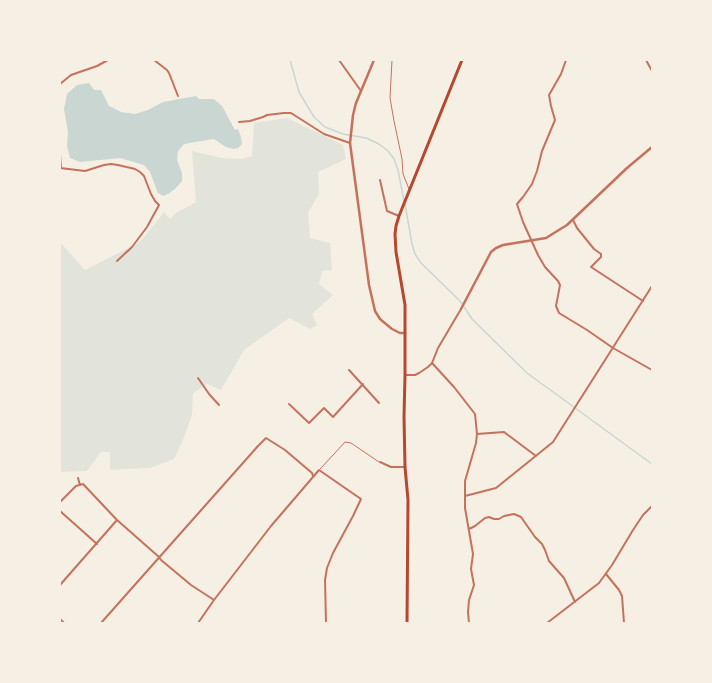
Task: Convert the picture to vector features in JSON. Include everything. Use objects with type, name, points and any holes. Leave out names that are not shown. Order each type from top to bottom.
[{"type":"highway","points":[[407,623],[408,500],[405,467],[404,417],[405,306],[395,243],[396,226],[462,60]]},
{"type":"street","points":[[60,84],[71,76],[108,60]]},
{"type":"street","points":[[154,60],[169,73],[178,96]]},
{"type":"street","points":[[339,60],[361,91]]},
{"type":"street","points":[[374,60],[361,91],[353,116],[350,143],[374,311],[380,319],[392,328],[400,333],[405,333]]},
{"type":"street","points":[[566,60],[561,74],[550,95],[550,106],[555,120],[542,151],[532,184],[517,204],[523,222],[538,255],[545,267],[560,285],[556,306],[559,313],[613,348],[652,370]]},
{"type":"street","points":[[646,60],[652,71]]},
{"type":"street","points":[[239,122],[250,121],[267,115],[291,113],[324,134],[350,143]]},
{"type":"street","points":[[405,375],[419,374],[432,363],[438,348],[493,250],[503,245],[546,238],[554,234],[567,225],[627,168],[652,147]]},
{"type":"street","points":[[60,155],[60,168],[85,171],[104,165],[118,165],[135,169],[144,176],[151,194],[159,205],[147,227],[132,247],[117,261]]},
{"type":"street","points":[[380,180],[387,211],[399,216]]},
{"type":"street","points":[[572,219],[577,228],[594,249],[601,254],[601,257],[591,267],[643,301]]},
{"type":"street","points":[[465,496],[496,488],[553,442],[652,286]]},
{"type":"street","points":[[432,363],[454,387],[475,414],[477,434],[476,443],[465,481],[465,508],[473,554],[471,569],[474,585],[469,600],[469,623]]},
{"type":"street","points":[[349,370],[379,403]]},
{"type":"street","points":[[198,378],[219,405]]},
{"type":"street","points":[[289,404],[308,423],[324,408],[332,417],[363,384]]},
{"type":"street","points":[[477,434],[504,432],[536,456]]},
{"type":"street","points":[[101,623],[266,438],[285,450],[312,473],[313,476]]},
{"type":"street","points":[[380,462],[391,467],[405,467]]},
{"type":"street","points":[[198,623],[271,526],[319,470],[361,499],[333,552],[327,568],[325,580],[326,623]]},
{"type":"street","points":[[78,478],[80,485]]},
{"type":"street","points":[[60,502],[76,486],[83,484],[117,520],[161,560],[214,600]]},
{"type":"street","points":[[547,623],[599,583],[643,515],[652,506]]},
{"type":"street","points":[[60,511],[97,544]]},
{"type":"street","points":[[469,529],[485,518],[489,517],[499,519],[504,516],[514,514],[521,517],[546,550],[549,561],[564,578],[575,602]]},
{"type":"street","points":[[60,585],[117,520]]},
{"type":"street","points":[[606,574],[622,596],[624,623]]},
{"type":"street","points":[[60,619],[64,623]]},
{"type":"lane","points":[[392,60],[390,98],[402,160],[403,174],[410,190]]},
{"type":"lane","points":[[319,470],[345,442],[351,443],[380,462]]},
{"type":"shaded area","points":[[89,83],[94,90],[101,90],[109,106],[121,112],[135,114],[148,110],[163,102],[196,96],[199,99],[214,99],[222,106],[235,130],[238,129],[242,144],[238,148],[233,149],[226,147],[214,139],[184,144],[178,151],[177,160],[182,173],[182,181],[176,188],[163,196],[158,193],[150,172],[144,165],[120,158],[80,162],[70,158],[67,146],[68,132],[64,109],[67,94],[77,85]]},
{"type":"shaded area","points":[[287,118],[343,145],[346,159],[318,172],[319,194],[308,213],[310,238],[330,243],[332,270],[322,271],[319,284],[333,295],[312,314],[317,325],[310,329],[289,318],[244,350],[221,390],[207,384],[193,393],[192,415],[174,459],[150,468],[110,470],[110,452],[101,452],[87,471],[60,472],[60,242],[85,270],[140,242],[164,212],[170,219],[176,213],[196,202],[192,151],[221,158],[242,159],[252,156],[254,123]]},
{"type":"waterway","points":[[290,60],[299,92],[314,117],[325,127],[343,134],[366,138],[379,144],[388,151],[394,159],[398,170],[404,201]]},
{"type":"waterway","points":[[405,204],[415,254],[421,263],[461,302],[472,319],[527,373],[652,464]]}]
